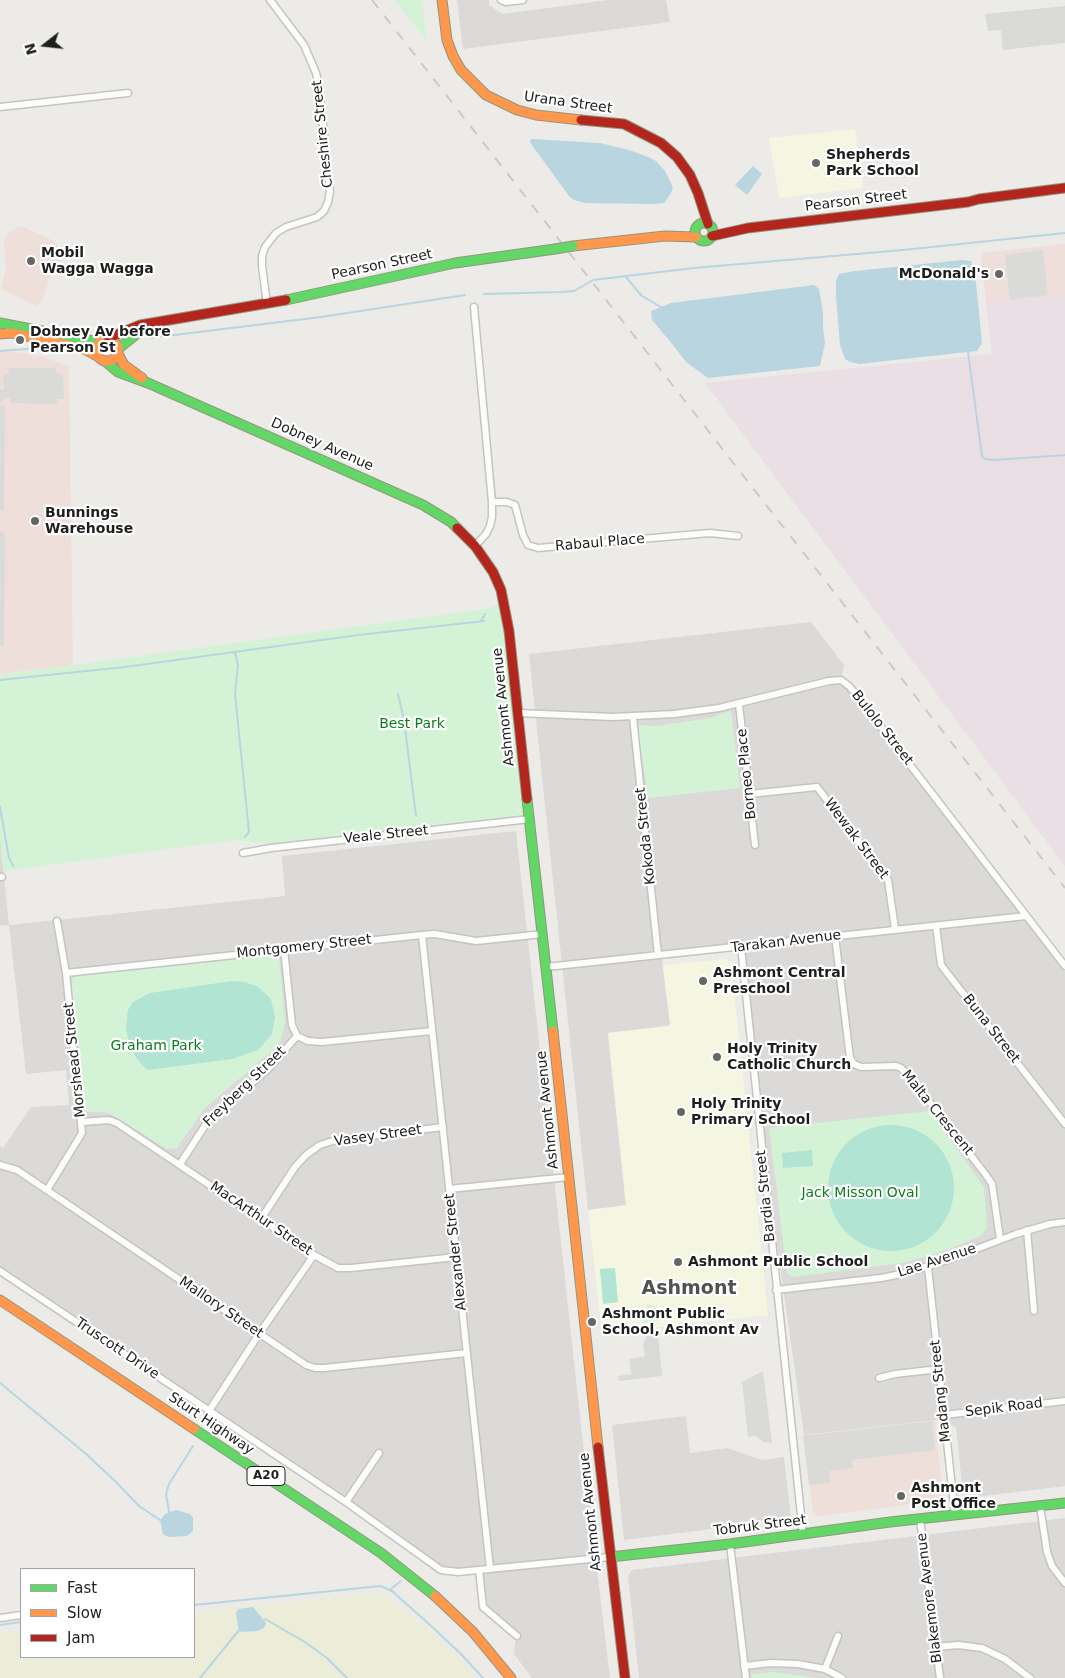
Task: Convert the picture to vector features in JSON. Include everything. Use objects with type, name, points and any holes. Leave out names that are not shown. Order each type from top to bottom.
[{"type":"main road","name":"Urana Street","points":[[442,0],[447,40],[453,56],[461,70],[486,95],[517,110],[536,114],[624,124],[661,143],[677,158],[690,175],[698,193],[704,229]]},
{"type":"main road","name":"Pearson Street","points":[[108,338],[140,325],[267,304],[454,263],[556,248],[665,236],[704,229],[748,228],[968,202],[1065,188]]},
{"type":"main road","name":"Pearson Street","points":[[968,202],[980,203],[1065,194]]},
{"type":"main road","points":[[0,323],[99,342],[108,338],[115,342],[118,351]]},
{"type":"main road","points":[[99,342],[96,347],[101,358],[114,359],[118,351],[150,324]]},
{"type":"main road","name":"Dobney Avenue","points":[[0,334],[36,338],[84,349],[101,358],[118,372],[148,383],[423,505],[451,522],[475,546]]},
{"type":"main road","name":"Dobney Avenue","points":[[118,351],[124,365],[148,383]]},
{"type":"main road","name":"Ashmont Avenue","points":[[475,546],[493,572],[501,590],[506,610],[610,1558],[625,1678]]},
{"type":"main road","name":"Sturt Highway","points":[[0,1300],[381,1553],[429,1590],[473,1632],[511,1678]]},
{"type":"main road","name":"Tobruk Street","points":[[610,1558],[955,1514],[1065,1503]]},
{"type":"street","name":"Cheshire Street","points":[[267,304],[262,266],[262,256],[265,247],[276,233],[286,227],[317,217],[324,211],[330,192],[316,72],[304,45],[270,0]]},
{"type":"street","points":[[501,0],[506,2],[523,0]]},
{"type":"street","points":[[0,107],[128,93]]},
{"type":"street","points":[[474,307],[492,502],[490,526],[486,534],[475,546]]},
{"type":"street","name":"Rabaul Place","points":[[492,502],[508,502],[515,505],[523,535],[528,545],[538,548],[710,533],[738,536]]},
{"type":"street","name":"Bulolo Street","points":[[518,713],[633,717],[696,712],[841,680],[846,683],[1065,966]]},
{"type":"street","name":"Borneo Place","points":[[739,704],[755,845]]},
{"type":"street","name":"Kokoda Street","points":[[633,717],[658,955]]},
{"type":"street","name":"Wewak Street","points":[[749,794],[817,788],[888,880],[895,929]]},
{"type":"street","name":"Veale Street","points":[[242,853],[271,848],[530,819]]},
{"type":"street","name":"Tarakan Avenue","points":[[546,968],[1026,916]]},
{"type":"street","name":"Morshead Street","points":[[47,1190],[82,1136],[66,973],[57,921]]},
{"type":"street","name":"Buna Street","points":[[936,926],[941,965],[1065,1124]]},
{"type":"street","name":"Montgomery Street","points":[[66,973],[422,935],[435,934],[476,941],[543,934]]},
{"type":"street","name":"Alexander Street","points":[[422,935],[490,1569]]},
{"type":"street","name":"Malta Crescent","points":[[835,936],[850,1058],[854,1064],[861,1067],[896,1066],[901,1068],[911,1078],[992,1184],[1000,1239]]},
{"type":"street","name":"Bardia Street","points":[[741,947],[803,1534]]},
{"type":"street","name":"Freyberg Street","points":[[180,1164],[211,1117],[268,1069],[297,1036],[292,1025],[284,949]]},
{"type":"street","points":[[297,1036],[308,1041],[322,1042],[432,1031]]},
{"type":"street","name":"MacArthur Street","points":[[82,1122],[113,1121],[180,1164],[314,1256],[332,1266],[344,1268],[456,1257]]},
{"type":"street","name":"Vasey Street","points":[[261,1219],[295,1167],[306,1155],[320,1145],[336,1140],[443,1128]]},
{"type":"street","name":"Mallory Street","points":[[0,1165],[17,1170],[299,1360],[315,1368],[468,1353]]},
{"type":"street","points":[[449,1189],[568,1177]]},
{"type":"street","name":"Lae Avenue","points":[[776,1290],[882,1278],[928,1267],[1027,1230],[1065,1222]]},
{"type":"street","points":[[1027,1230],[1034,1311]]},
{"type":"street","points":[[210,1411],[314,1256]]},
{"type":"street","name":"Madang Street","points":[[928,1267],[955,1514]]},
{"type":"street","name":"Truscott Drive","points":[[0,1271],[346,1502],[433,1566],[441,1570],[458,1572]]},
{"type":"street","points":[[879,1378],[895,1374],[939,1369]]},
{"type":"street","name":"Sepik Road","points":[[944,1415],[1065,1401]]},
{"type":"street","points":[[346,1502],[379,1453]]},
{"type":"street","points":[[1040,1506],[1052,1566],[1065,1583]]},
{"type":"street","name":"Blakemore Avenue","points":[[920,1519],[940,1678]]},
{"type":"street","points":[[730,1544],[746,1678]]},
{"type":"street","name":"Tobruk Street","points":[[458,1572],[610,1558]]},
{"type":"street","points":[[479,1570],[483,1607],[517,1636]]},
{"type":"street","points":[[0,1618],[20,1615]]},
{"type":"street","points":[[825,1670],[838,1636]]},
{"type":"street","points":[[936,1647],[958,1644],[982,1648],[1005,1659],[1030,1678]]},
{"type":"street","points":[[744,1666],[785,1663],[825,1670],[842,1678]]},
{"type":"shaded area","points":[[457,0],[489,0],[489,5],[502,14],[608,0],[666,0],[670,22],[463,49]]},
{"type":"shaded area","points":[[1065,6],[1065,43],[1003,50],[1001,30],[988,31],[985,14]]},
{"type":"shaded area","name":"Shepherds Park School","points":[[855,129],[863,188],[779,198],[769,138]]},
{"type":"shaded area","name":"Mobil Wagga Wagga","points":[[19,226],[54,241],[60,249],[43,298],[37,306],[1,289],[6,269],[4,241],[9,233]]},
{"type":"shaded area","points":[[1065,244],[1065,294],[986,303],[981,253]]},
{"type":"shaded area","points":[[1043,250],[1048,295],[1010,300],[1005,255]]},
{"type":"shaded area","points":[[1065,294],[1065,866],[705,383],[992,354],[986,303]]},
{"type":"shaded area","name":"Bunnings Warehouse","points":[[0,351],[34,354],[69,366],[73,665],[0,674]]},
{"type":"shaded area","points":[[9,368],[55,368],[56,373],[63,375],[64,399],[57,399],[57,404],[11,403],[10,398],[5,398],[0,403],[0,389],[4,389],[3,376],[8,374]]},
{"type":"shaded area","points":[[0,406],[5,406],[4,510],[0,511]]},
{"type":"shaded area","points":[[0,532],[5,533],[4,646],[0,646]]},
{"type":"shaded area","points":[[811,622],[844,665],[841,681],[1026,918],[1065,972],[1065,1486],[968,1498],[963,1494],[956,1427],[935,1420],[804,1435],[760,1124],[742,946],[661,953],[670,1024],[668,1026],[608,1033],[626,1206],[588,1210],[529,654]]},
{"type":"shaded area","points":[[516,831],[610,1678],[532,1678],[514,1654],[516,1632],[484,1605],[479,1569],[441,1569],[0,1269],[0,1146],[3,1148],[31,1107],[69,1105],[66,1070],[26,1074],[9,925],[285,896],[282,856]]},
{"type":"shaded area","points":[[0,838],[9,925],[0,926]]},
{"type":"shaded area","points":[[726,959],[731,963],[768,1315],[602,1333],[588,1210],[626,1205],[608,1033],[668,1026],[670,1024],[663,965]]},
{"type":"shaded area","points":[[658,1333],[662,1376],[619,1381],[618,1376],[631,1374],[629,1359],[645,1356],[643,1346],[647,1334]]},
{"type":"shaded area","points":[[763,1371],[772,1443],[763,1442],[756,1436],[748,1437],[742,1382]]},
{"type":"shaded area","points":[[686,1416],[690,1453],[727,1448],[762,1460],[784,1457],[791,1519],[624,1540],[612,1425]]},
{"type":"shaded area","points":[[935,1420],[943,1497],[940,1501],[818,1516],[813,1512],[804,1435]]},
{"type":"shaded area","points":[[932,1421],[935,1450],[852,1460],[853,1468],[829,1471],[830,1483],[809,1485],[803,1436]]},
{"type":"shaded area","points":[[1065,1518],[1065,1678],[639,1678],[628,1576],[632,1570]]},
{"type":"shaded area","points":[[383,1592],[460,1660],[474,1678],[0,1678],[0,1633],[20,1630],[20,1658],[195,1658],[195,1612]]},
{"type":"green space","points":[[394,0],[422,0],[427,41]]},
{"type":"green space","name":"Best Park","points":[[500,604],[506,631],[529,818],[270,844],[235,840],[4,871],[0,838],[0,675],[485,609]]},
{"type":"green space","points":[[731,711],[740,788],[648,798],[637,725],[657,726],[710,718]]},
{"type":"green space","name":"Graham Park","points":[[268,952],[275,953],[279,957],[285,1022],[281,1041],[272,1051],[205,1108],[177,1148],[167,1149],[111,1114],[86,1112],[82,1107],[70,987],[73,978],[77,975]]},
{"type":"green space","points":[[232,981],[257,986],[271,999],[275,1018],[272,1034],[258,1050],[232,1059],[147,1070],[137,1059],[129,1044],[126,1027],[128,1010],[133,1002],[150,993]]},
{"type":"green space","name":"Jack Misson Oval","points":[[930,1111],[984,1187],[987,1228],[982,1235],[947,1250],[903,1263],[792,1277],[787,1273],[769,1128]]},
{"type":"green space","points":[[891,1125],[915,1130],[926,1135],[936,1143],[944,1153],[949,1164],[954,1188],[949,1212],[944,1223],[936,1233],[926,1241],[915,1246],[891,1251],[867,1246],[856,1241],[846,1233],[838,1223],[833,1212],[828,1188],[833,1164],[838,1153],[846,1143],[856,1135],[867,1130]]},
{"type":"green space","points":[[812,1150],[813,1166],[783,1168],[782,1153]]},
{"type":"green space","points":[[615,1268],[618,1302],[603,1304],[600,1269]]},
{"type":"green space","points":[[647,1304],[658,1307],[664,1314],[664,1320],[643,1323],[642,1317],[646,1313]]},
{"type":"green space","points":[[774,1672],[816,1678],[752,1678],[751,1674]]},
{"type":"water","points":[[531,139],[600,143],[646,156],[656,161],[665,171],[673,187],[671,193],[664,203],[654,204],[585,203],[574,200],[569,196],[534,148],[530,142]]},
{"type":"water","points":[[753,166],[762,174],[747,195],[735,185]]},
{"type":"water","points":[[962,260],[971,261],[975,273],[982,343],[977,351],[859,364],[845,359],[840,345],[836,296],[836,281],[839,274]]},
{"type":"water","points":[[814,285],[819,289],[823,312],[825,343],[820,366],[708,378],[686,362],[652,320],[651,311],[671,303]]},
{"type":"water","points":[[176,1510],[190,1514],[193,1518],[193,1530],[187,1536],[169,1537],[163,1534],[160,1520],[165,1514]]},
{"type":"water","points":[[253,1607],[266,1623],[264,1628],[258,1631],[241,1632],[238,1627],[236,1613],[238,1609]]},
{"type":"waterway","points":[[484,294],[574,291],[593,280],[694,268],[903,250],[1065,233]]},
{"type":"waterway","points":[[625,276],[642,296],[661,307]]},
{"type":"waterway","points":[[150,338],[321,317],[465,295]]},
{"type":"waterway","points":[[0,351],[39,348]]},
{"type":"waterway","points":[[968,352],[982,456],[985,459],[995,460],[1065,455]]},
{"type":"waterway","points":[[481,621],[485,614]]},
{"type":"waterway","points":[[0,680],[125,667],[358,635],[484,621]]},
{"type":"waterway","points":[[235,652],[238,665],[235,694],[249,832],[245,837]]},
{"type":"waterway","points":[[398,694],[404,720],[416,816]]},
{"type":"waterway","points":[[0,807],[9,858],[13,866]]},
{"type":"waterway","points":[[0,1383],[85,1453],[139,1506],[160,1520]]},
{"type":"waterway","points":[[169,1512],[166,1494],[169,1484],[193,1446]]},
{"type":"waterway","points":[[391,1589],[401,1581]]},
{"type":"waterway","points":[[195,1605],[381,1586],[392,1591],[430,1625],[483,1678]]},
{"type":"waterway","points":[[265,1619],[305,1642],[327,1658],[347,1678]]},
{"type":"waterway","points":[[0,1625],[20,1622]]},
{"type":"waterway","points":[[200,1678],[239,1630]]},
{"type":"railway","points":[[372,0],[1065,888]]},
{"type":"traffic: fast","points":[[704,223],[710,226],[713,232],[710,238],[704,241],[698,238],[695,232],[698,226],[704,223]]},
{"type":"traffic: fast","points":[[555,249],[573,246]]},
{"type":"traffic: fast","points":[[286,300],[455,263],[555,249]]},
{"type":"traffic: fast","points":[[0,323],[99,342]]},
{"type":"traffic: fast","points":[[118,349],[149,324]]},
{"type":"traffic: fast","points":[[105,361],[118,372],[148,383],[423,505],[451,522],[457,528]]},
{"type":"traffic: fast","points":[[527,799],[553,1031]]},
{"type":"traffic: fast","points":[[194,1429],[381,1553],[435,1596]]},
{"type":"traffic: fast","points":[[610,1557],[730,1544],[890,1522],[1065,1503]]},
{"type":"traffic: slow","points":[[442,0],[447,40],[453,56],[461,70],[486,95],[517,110],[536,115],[581,120]]},
{"type":"traffic: slow","points":[[573,246],[665,236],[696,237]]},
{"type":"traffic: slow","points":[[0,334],[12,333],[37,338],[84,349],[97,356]]},
{"type":"traffic: slow","points":[[103,339],[111,339],[118,346],[118,350],[118,354],[111,361],[103,361],[96,354],[96,346],[103,339]]},
{"type":"traffic: slow","points":[[118,354],[124,365],[142,378]]},
{"type":"traffic: slow","points":[[553,1031],[598,1447]]},
{"type":"traffic: slow","points":[[0,1300],[194,1429]]},
{"type":"traffic: slow","points":[[435,1596],[473,1632],[511,1678]]},
{"type":"traffic: jam","points":[[581,120],[624,124],[661,143],[677,157],[690,175],[708,224]]},
{"type":"traffic: jam","points":[[712,236],[748,228],[968,202],[1065,188]]},
{"type":"traffic: jam","points":[[108,338],[140,325],[286,300]]},
{"type":"traffic: jam","points":[[457,528],[475,546],[493,572],[501,590],[509,631],[527,799]]},
{"type":"traffic: jam","points":[[598,1447],[625,1678]]},
{"type":"place","name":"Shepherds Park School","points":[[816,163]]},
{"type":"place","name":"Mobil Wagga Wagga","points":[[31,261]]},
{"type":"place","name":"McDonald's","points":[[999,274]]},
{"type":"place","name":"Dobney Av before Pearson St","points":[[20,340]]},
{"type":"place","name":"Bunnings Warehouse","points":[[35,521]]},
{"type":"place","name":"Ashmont Central Preschool","points":[[703,981]]},
{"type":"place","name":"Holy Trinity Catholic Church","points":[[717,1057]]},
{"type":"place","name":"Holy Trinity Primary School","points":[[681,1112]]},
{"type":"place","name":"Ashmont Public School","points":[[678,1262]]},
{"type":"place","name":"Ashmont Public School, Ashmont Av","points":[[592,1322]]},
{"type":"place","name":"Ashmont Post Office","points":[[901,1496]]},
{"type":"district","name":"Ashmont","points":[[689,1289]]}]
